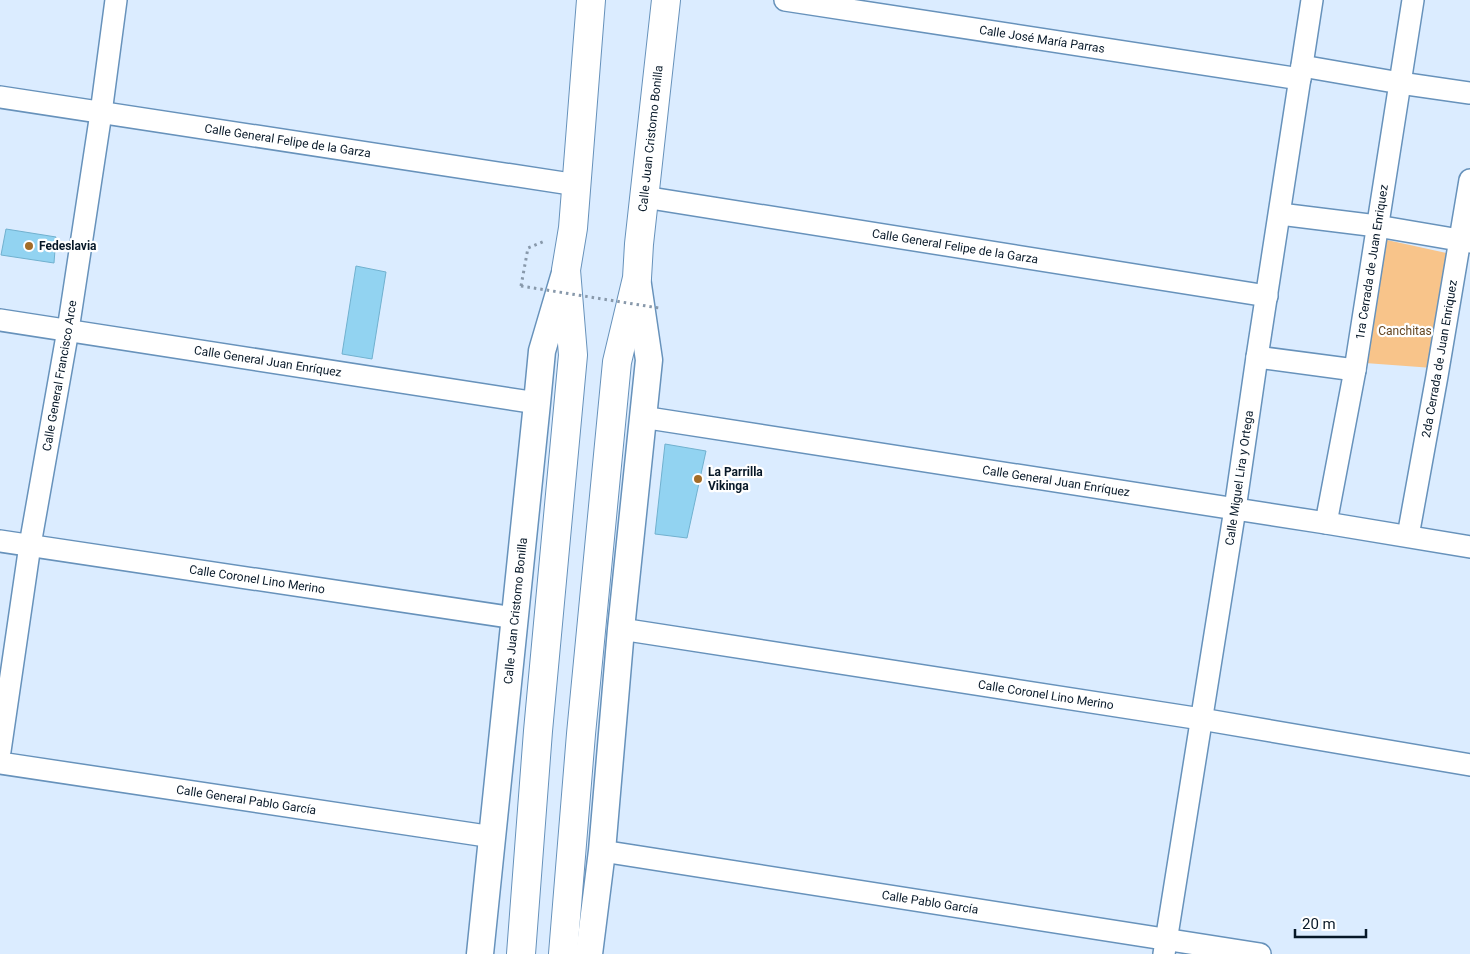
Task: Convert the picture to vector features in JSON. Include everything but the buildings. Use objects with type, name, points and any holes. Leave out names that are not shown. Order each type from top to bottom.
[{"type":"main road","name":"Calle Juan Cristomo Bonilla","points":[[521,954],[538,731],[573,355],[566,270],[573,228],[577,185],[591,0]]},
{"type":"main road","name":"Calle Juan Cristomo Bonilla","points":[[563,954],[581,734],[617,362],[637,278],[639,244],[666,0]]},
{"type":"street","name":"Calle General Francisco Arce","points":[[0,752],[30,545],[68,330],[116,0]]},
{"type":"street","name":"Calle José María Parras","points":[[785,0],[1301,72],[1400,82],[1470,93]]},
{"type":"street","name":"Calle Miguel Lira y Ortega","points":[[1165,947],[1235,509],[1312,0]]},
{"type":"street","name":"1ra Cerrada de Juan Enriquez","points":[[1326,523],[1355,370],[1413,0]]},
{"type":"street","name":"Calle General Felipe de la Garza","points":[[0,97],[577,185]]},
{"type":"street","name":"2da Cerrada de Juan Enriquez","points":[[1408,536],[1465,241],[1470,180]]},
{"type":"street","name":"Calle General Felipe de la Garza","points":[[644,197],[1267,296]]},
{"type":"street","points":[[1280,214],[1377,226],[1465,241]]},
{"type":"street","name":"Calle Juan Cristomo Bonilla","points":[[480,954],[542,351],[566,270]]},
{"type":"street","name":"Calle Juan Cristomo Bonilla","points":[[589,954],[602,851],[621,629],[648,360],[637,278]]},
{"type":"street","name":"Calle General Juan Enríquez","points":[[0,320],[537,403]]},
{"type":"street","points":[[1257,357],[1355,370]]},
{"type":"street","name":"Calle General Juan Enríquez","points":[[642,417],[1470,547]]},
{"type":"street","name":"Calle Coronel Lino Merino","points":[[0,541],[515,618]]},
{"type":"street","name":"Calle Coronel Lino Merino","points":[[621,629],[1201,719],[1470,765]]},
{"type":"street","name":"Calle General Pablo García","points":[[0,763],[493,837]]},
{"type":"street","name":"Calle Pablo García","points":[[602,851],[1165,947],[1260,954]]},
{"type":"path","points":[[528,248],[521,286],[659,308]]},
{"type":"green space","name":"Canchitas","points":[[1387,240],[1451,254],[1433,368],[1365,363]]},
{"type":"place","name":"Fedeslavia","points":[[29,246]]},
{"type":"place","name":"La Parrilla Vikinga","points":[[698,479]]}]
